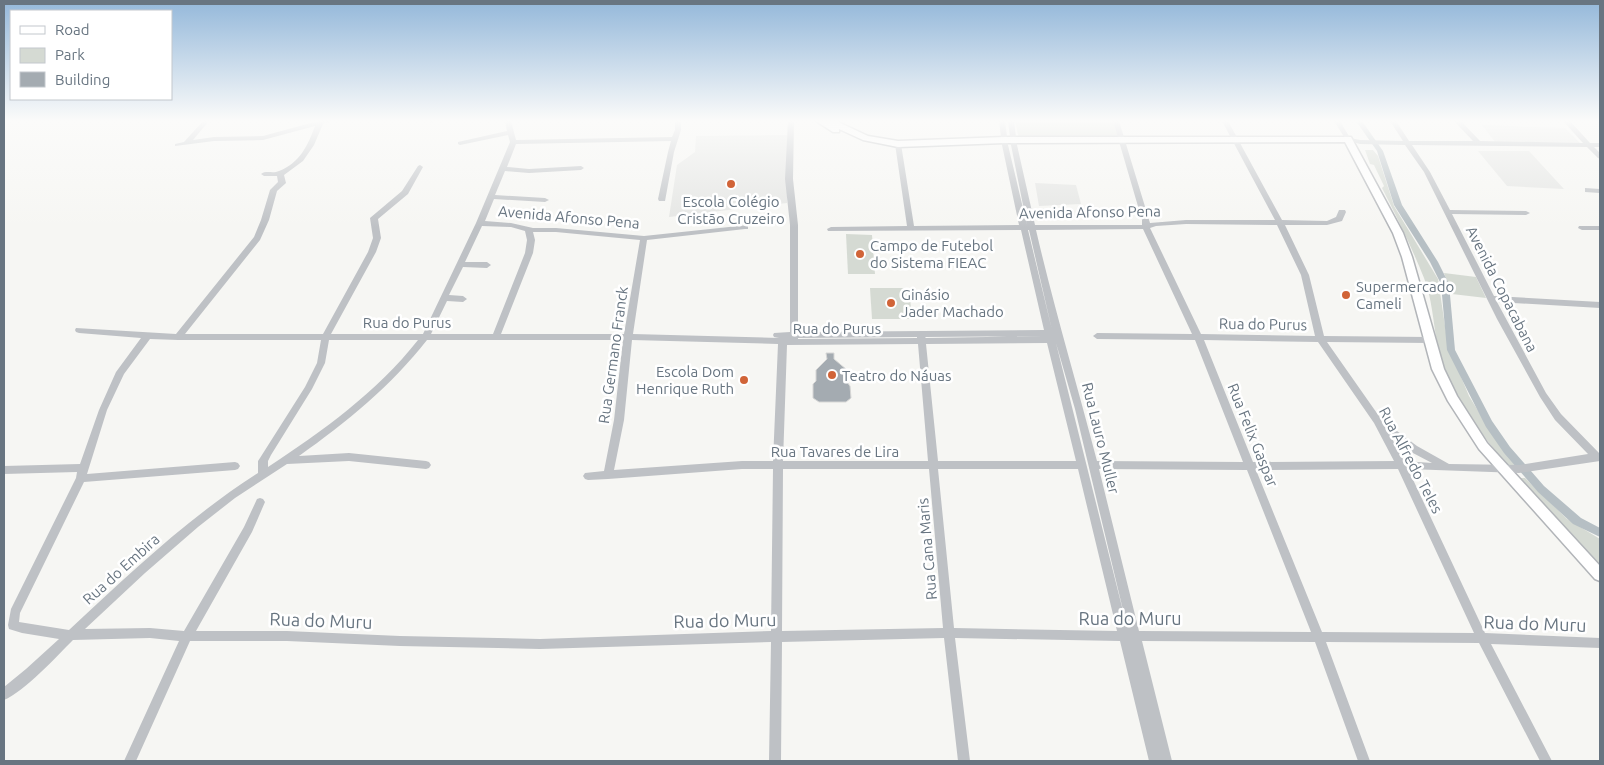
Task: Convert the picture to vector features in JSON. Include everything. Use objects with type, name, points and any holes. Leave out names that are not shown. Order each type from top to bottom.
[{"type":"main road","points":[[1360,157],[1398,233],[1407,258],[1438,368],[1452,398],[1483,446],[1600,574]]},
{"type":"street","points":[[264,174],[280,174],[303,157]]},
{"type":"street","points":[[263,474],[334,427],[360,405],[389,378],[426,336],[480,223],[507,157]]},
{"type":"street","points":[[662,199],[671,157]]},
{"type":"street","points":[[790,157],[789,179],[794,225],[794,338]]},
{"type":"street","points":[[900,157],[911,228]]},
{"type":"street","name":"Rua Lauro Muller","points":[[1011,157],[1014,180],[1028,227],[1082,465],[1166,761]]},
{"type":"street","name":"Rua Felix Gaspar","points":[[1127,157],[1146,220],[1146,227],[1198,337],[1248,466],[1318,636],[1364,761]]},
{"type":"street","name":"Rua Alfredo Teles","points":[[1243,157],[1280,223],[1305,275],[1320,338],[1377,420],[1401,465],[1482,638],[1546,761]]},
{"type":"street","name":"Avenida Copacabana","points":[[1418,157],[1543,395],[1558,417],[1598,459]]},
{"type":"street","points":[[263,474],[264,462],[268,452],[304,396],[321,363],[326,336],[372,252],[377,238],[374,218],[405,192],[420,167]]},
{"type":"street","points":[[503,170],[529,171],[581,168]]},
{"type":"street","points":[[178,336],[257,238],[265,220],[274,190],[282,183],[280,174]]},
{"type":"street","points":[[1588,190],[1600,191]]},
{"type":"street","points":[[491,197],[545,200]]},
{"type":"street","name":"Avenida Afonso Pena","points":[[831,229],[1146,227],[1155,224],[1186,222],[1333,222],[1339,220],[1342,212]]},
{"type":"street","points":[[1448,212],[1526,213]]},
{"type":"street","name":"Avenida Afonso Pena","points":[[480,223],[511,225],[529,230],[556,230],[644,238],[745,227]]},
{"type":"street","points":[[1582,228],[1600,228]]},
{"type":"street","points":[[496,336],[529,253],[531,240],[529,230]]},
{"type":"street","name":"Rua Germano Franck","points":[[608,475],[621,406],[628,337],[644,238]]},
{"type":"street","points":[[460,264],[487,264]]},
{"type":"street","points":[[444,298],[463,299]]},
{"type":"street","points":[[1491,299],[1600,305]]},
{"type":"street","name":"Rua do Purus","points":[[79,330],[147,336],[496,336],[734,339],[1054,336]]},
{"type":"street","points":[[82,473],[103,410],[120,372],[147,336]]},
{"type":"street","name":"Rua Lauro Muller","points":[[1054,336],[1093,465],[1155,761]]},
{"type":"street","name":"Rua do Purus","points":[[1097,336],[1429,340]]},
{"type":"street","points":[[775,761],[778,466],[783,338]]},
{"type":"street","name":"Rua Cana Maris","points":[[921,338],[949,633],[964,761]]},
{"type":"street","points":[[1377,420],[1414,449],[1435,461],[1455,468]]},
{"type":"street","points":[[286,460],[349,457],[426,465]]},
{"type":"street","points":[[1093,465],[1401,465],[1455,468],[1523,468],[1598,459]]},
{"type":"street","name":"Rua Tavares de Lira","points":[[588,476],[717,466],[1082,465]]},
{"type":"street","points":[[4,470],[82,473],[235,466]]},
{"type":"street","name":"Rua do Muru","points":[[82,473],[14,613],[13,625],[70,635],[150,632],[187,636],[287,636],[540,644],[697,638],[949,633],[1482,638],[1600,643]]},
{"type":"street","name":"Rua do Embira","points":[[4,694],[38,667],[70,635],[183,534],[214,508],[263,474]]},
{"type":"street","points":[[130,761],[187,636],[248,529],[260,502]]},
{"type":"shaded area","name":"Escola Colégio Cristão Cruzeiro","points":[[688,157],[787,157],[787,203],[669,217],[677,165]]},
{"type":"shaded area","points":[[1483,157],[1534,157],[1564,189],[1507,186]]},
{"type":"shaded area","points":[[1035,183],[1076,185],[1081,204],[1039,206]]},
{"type":"green space","points":[[1367,157],[1378,157],[1394,206],[1438,279],[1448,346],[1469,396],[1491,432],[1520,466],[1511,466],[1502,459],[1475,424],[1452,385],[1437,342],[1427,286],[1382,188],[1384,186],[1374,165],[1370,164]]},
{"type":"green space","name":"Campo de Futebol do Sistema FIEAC","points":[[846,234],[872,235],[875,274],[848,274]]},
{"type":"green space","points":[[1444,273],[1476,277],[1486,298],[1452,294]]},
{"type":"green space","name":"Ginásio Jader Machado","points":[[870,288],[909,288],[912,319],[872,319]]},
{"type":"green space","points":[[1516,478],[1525,478],[1567,519],[1600,539],[1600,566]]},
{"type":"building","name":"Teatro do Náuas","points":[[826,353],[834,353],[834,359],[847,370],[847,382],[850,386],[851,398],[846,402],[819,402],[813,398],[816,370],[827,359]]},
{"type":"waterway","points":[[1382,157],[1398,205],[1434,262],[1445,284],[1451,350],[1489,424],[1507,450],[1541,489],[1577,521],[1600,533]]},
{"type":"place","name":"Escola Colégio Cristão Cruzeiro","points":[[731,184]]},
{"type":"place","name":"Campo de Futebol do Sistema FIEAC","points":[[860,254]]},
{"type":"place","name":"Supermercado Cameli","points":[[1346,295]]},
{"type":"place","name":"Ginásio Jader Machado","points":[[891,303]]},
{"type":"place","name":"Teatro do Náuas","points":[[832,375]]},
{"type":"place","name":"Escola Dom Henrique Ruth","points":[[744,380]]}]
